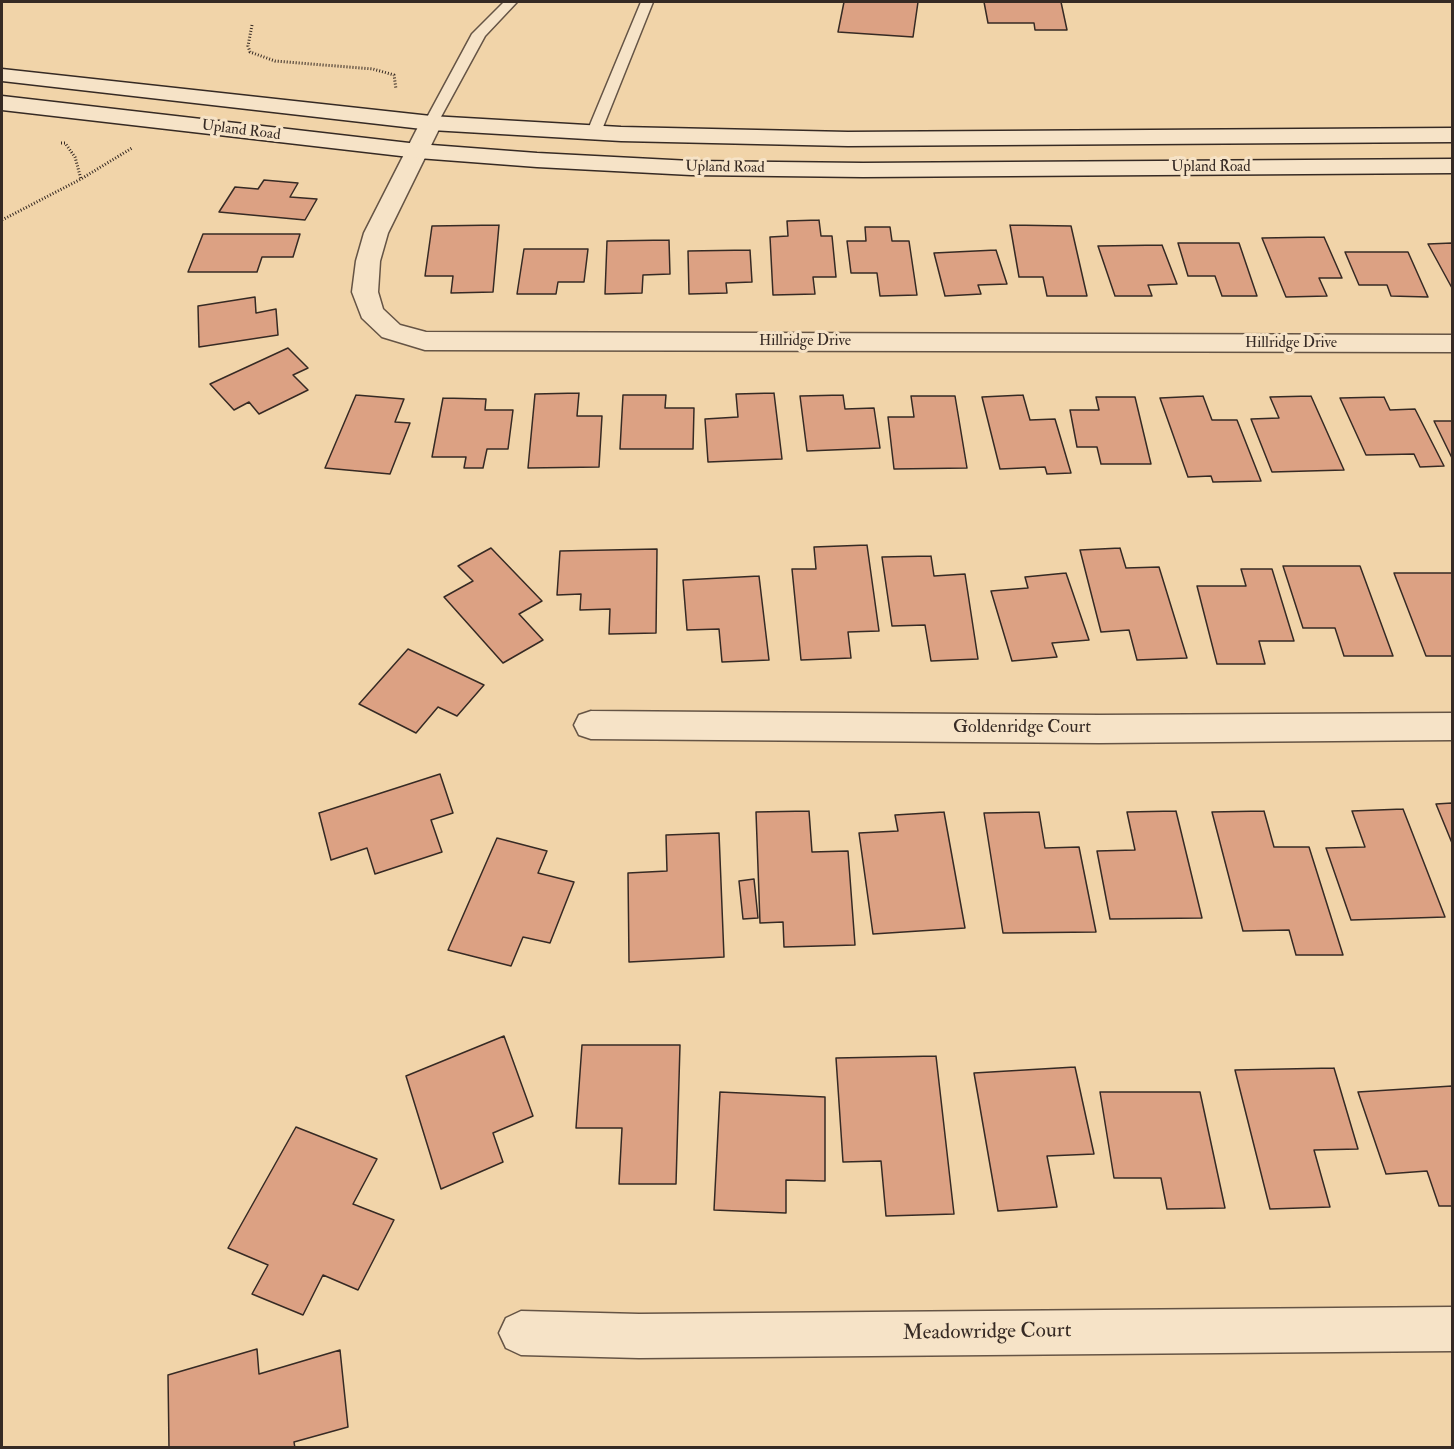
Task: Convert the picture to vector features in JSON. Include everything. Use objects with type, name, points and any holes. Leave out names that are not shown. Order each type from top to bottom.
[{"type":"main road","name":"Upland Road","points":[[2,75],[431,123],[594,132],[848,139],[1452,135]]},
{"type":"main road","name":"Upland Road","points":[[2,103],[418,151],[691,168],[863,170],[1452,166]]},
{"type":"main road","name":"Hillridge Drive","points":[[431,123],[376,233],[368,261],[365,292],[371,312],[391,331],[425,341],[1452,344]]},
{"type":"main road","name":"Goldenridge Court","points":[[591,725],[1087,729],[1452,727]]},
{"type":"main road","name":"Meadowridge Court","points":[[521,1333],[639,1336],[1452,1329]]},
{"type":"lane","points":[[431,123],[479,34],[511,2]]},
{"type":"lane","points":[[594,132],[647,2]]},
{"type":"path","points":[[252,25],[248,46],[250,52],[275,61],[374,69],[394,75],[397,86],[394,93]]},
{"type":"path","points":[[2,220],[81,179],[136,146],[157,121]]},
{"type":"path","points":[[55,142],[65,143],[75,157],[81,179]]},
{"type":"building","points":[[844,2],[918,2],[913,37],[838,32]]},
{"type":"building","points":[[984,2],[1061,2],[1067,30],[1035,30],[1034,23],[988,23]]},
{"type":"building","points":[[264,180],[298,183],[290,197],[317,199],[305,220],[219,212],[235,187],[258,189]]},
{"type":"building","points":[[819,220],[821,236],[832,236],[836,277],[813,277],[815,294],[773,295],[770,237],[788,236],[787,221]]},
{"type":"building","points":[[499,225],[493,292],[451,293],[453,276],[425,276],[432,226]]},
{"type":"building","points":[[1010,225],[1071,226],[1087,296],[1047,296],[1043,277],[1019,277]]},
{"type":"building","points":[[865,227],[890,227],[892,241],[909,241],[917,295],[880,296],[877,273],[851,273],[847,241],[866,241]]},
{"type":"building","points":[[203,234],[300,234],[293,257],[262,257],[257,272],[188,272]]},
{"type":"building","points":[[1324,237],[1342,278],[1319,278],[1327,296],[1286,297],[1262,238]]},
{"type":"building","points":[[669,240],[670,274],[643,275],[642,293],[605,294],[607,241]]},
{"type":"building","points":[[1178,243],[1239,243],[1257,296],[1222,296],[1215,276],[1188,276]]},
{"type":"building","points":[[1452,243],[1452,288],[1428,244]]},
{"type":"building","points":[[1162,245],[1177,284],[1148,285],[1152,296],[1115,296],[1098,246]]},
{"type":"building","points":[[524,249],[588,249],[584,282],[558,282],[556,294],[517,294]]},
{"type":"building","points":[[750,250],[752,282],[726,283],[727,293],[689,294],[688,251]]},
{"type":"building","points":[[996,250],[1007,284],[978,285],[981,294],[945,296],[934,253]]},
{"type":"building","points":[[1345,252],[1408,252],[1428,297],[1391,296],[1387,285],[1359,285]]},
{"type":"building","points":[[255,297],[256,313],[276,309],[278,335],[199,347],[198,306]]},
{"type":"building","points":[[288,348],[308,368],[293,375],[308,390],[259,414],[249,402],[234,410],[210,384]]},
{"type":"building","points":[[579,393],[577,416],[602,416],[599,467],[528,468],[535,394]]},
{"type":"building","points":[[774,393],[782,459],[708,462],[705,419],[738,417],[736,394]]},
{"type":"building","points":[[356,395],[404,399],[395,422],[410,423],[390,474],[325,468]]},
{"type":"building","points":[[623,395],[666,395],[665,408],[694,408],[693,449],[620,449]]},
{"type":"building","points":[[843,395],[845,409],[874,408],[880,448],[807,451],[800,396]]},
{"type":"building","points":[[1023,395],[1030,420],[1055,419],[1071,473],[1047,474],[1045,467],[1000,469],[982,397]]},
{"type":"building","points":[[911,396],[955,396],[967,468],[894,469],[888,417],[914,417]]},
{"type":"building","points":[[1203,396],[1212,420],[1237,420],[1261,481],[1213,482],[1211,476],[1188,477],[1160,398]]},
{"type":"building","points":[[1311,396],[1344,470],[1272,472],[1251,419],[1279,418],[1270,397]]},
{"type":"building","points":[[1096,397],[1135,397],[1151,464],[1101,464],[1097,447],[1077,447],[1070,410],[1099,410]]},
{"type":"building","points":[[1384,397],[1390,410],[1415,409],[1444,466],[1420,467],[1414,454],[1366,455],[1340,398]]},
{"type":"building","points":[[443,398],[486,399],[485,410],[513,410],[508,449],[487,449],[483,468],[464,468],[466,457],[432,457]]},
{"type":"building","points":[[1434,421],[1452,421],[1452,458]]},
{"type":"building","points":[[867,545],[879,631],[848,632],[851,658],[801,660],[792,569],[816,569],[814,547]]},
{"type":"building","points":[[491,548],[542,601],[519,614],[543,640],[503,663],[444,597],[473,581],[458,566]]},
{"type":"building","points":[[1120,548],[1126,568],[1159,567],[1187,658],[1137,660],[1129,630],[1101,632],[1080,550]]},
{"type":"building","points":[[657,549],[656,633],[609,634],[610,609],[580,610],[581,594],[557,595],[560,551]]},
{"type":"building","points":[[931,556],[934,576],[965,574],[978,659],[931,661],[925,625],[892,626],[882,557]]},
{"type":"building","points":[[1283,566],[1360,566],[1393,656],[1344,656],[1335,628],[1303,628]]},
{"type":"building","points":[[1241,569],[1272,569],[1294,641],[1259,641],[1265,664],[1217,664],[1197,586],[1246,586]]},
{"type":"building","points":[[1066,573],[1089,640],[1052,643],[1057,657],[1012,661],[991,591],[1028,588],[1025,577]]},
{"type":"building","points":[[1394,573],[1452,573],[1452,656],[1426,656]]},
{"type":"building","points":[[759,576],[769,660],[722,662],[719,629],[687,630],[683,580]]},
{"type":"building","points":[[408,649],[484,685],[457,716],[438,707],[416,733],[359,704]]},
{"type":"building","points":[[440,774],[453,813],[431,820],[442,852],[375,874],[367,848],[331,860],[319,813]]},
{"type":"building","points":[[1452,803],[1452,843],[1436,804]]},
{"type":"building","points":[[1403,809],[1445,917],[1351,920],[1326,848],[1365,847],[1352,811]]},
{"type":"building","points":[[809,811],[812,852],[848,851],[855,945],[784,947],[783,922],[760,923],[756,812]]},
{"type":"building","points":[[1176,811],[1202,918],[1110,919],[1097,851],[1135,850],[1127,812]]},
{"type":"building","points":[[1264,811],[1274,847],[1309,847],[1343,955],[1296,955],[1289,930],[1243,931],[1212,812]]},
{"type":"building","points":[[944,812],[965,928],[873,934],[859,833],[898,831],[895,815]]},
{"type":"building","points":[[1039,812],[1045,848],[1079,847],[1096,932],[1003,933],[984,813]]},
{"type":"building","points":[[719,833],[724,957],[629,962],[628,873],[667,871],[666,835]]},
{"type":"building","points":[[497,838],[547,851],[538,873],[574,882],[550,943],[523,937],[511,966],[448,950]]},
{"type":"building","points":[[754,879],[758,918],[743,919],[739,881]]},
{"type":"building","points":[[504,1036],[533,1116],[493,1133],[503,1162],[441,1189],[406,1076]]},
{"type":"building","points":[[582,1045],[680,1045],[676,1184],[619,1184],[622,1128],[576,1128]]},
{"type":"building","points":[[936,1056],[954,1214],[886,1216],[881,1161],[843,1162],[836,1058]]},
{"type":"building","points":[[1075,1067],[1094,1154],[1047,1156],[1057,1207],[998,1211],[974,1073]]},
{"type":"building","points":[[1334,1068],[1358,1149],[1314,1150],[1330,1207],[1270,1209],[1235,1070]]},
{"type":"building","points":[[1452,1086],[1452,1206],[1439,1206],[1427,1171],[1386,1174],[1358,1092]]},
{"type":"building","points":[[720,1092],[825,1097],[825,1181],[786,1180],[786,1213],[714,1210]]},
{"type":"building","points":[[1100,1092],[1200,1092],[1225,1208],[1167,1209],[1161,1178],[1114,1178]]},
{"type":"building","points":[[296,1127],[377,1159],[353,1204],[394,1220],[358,1290],[323,1275],[303,1315],[252,1294],[268,1265],[228,1248]]},
{"type":"building","points":[[257,1349],[259,1374],[340,1350],[348,1427],[294,1442],[295,1448],[169,1448],[168,1375]]}]
